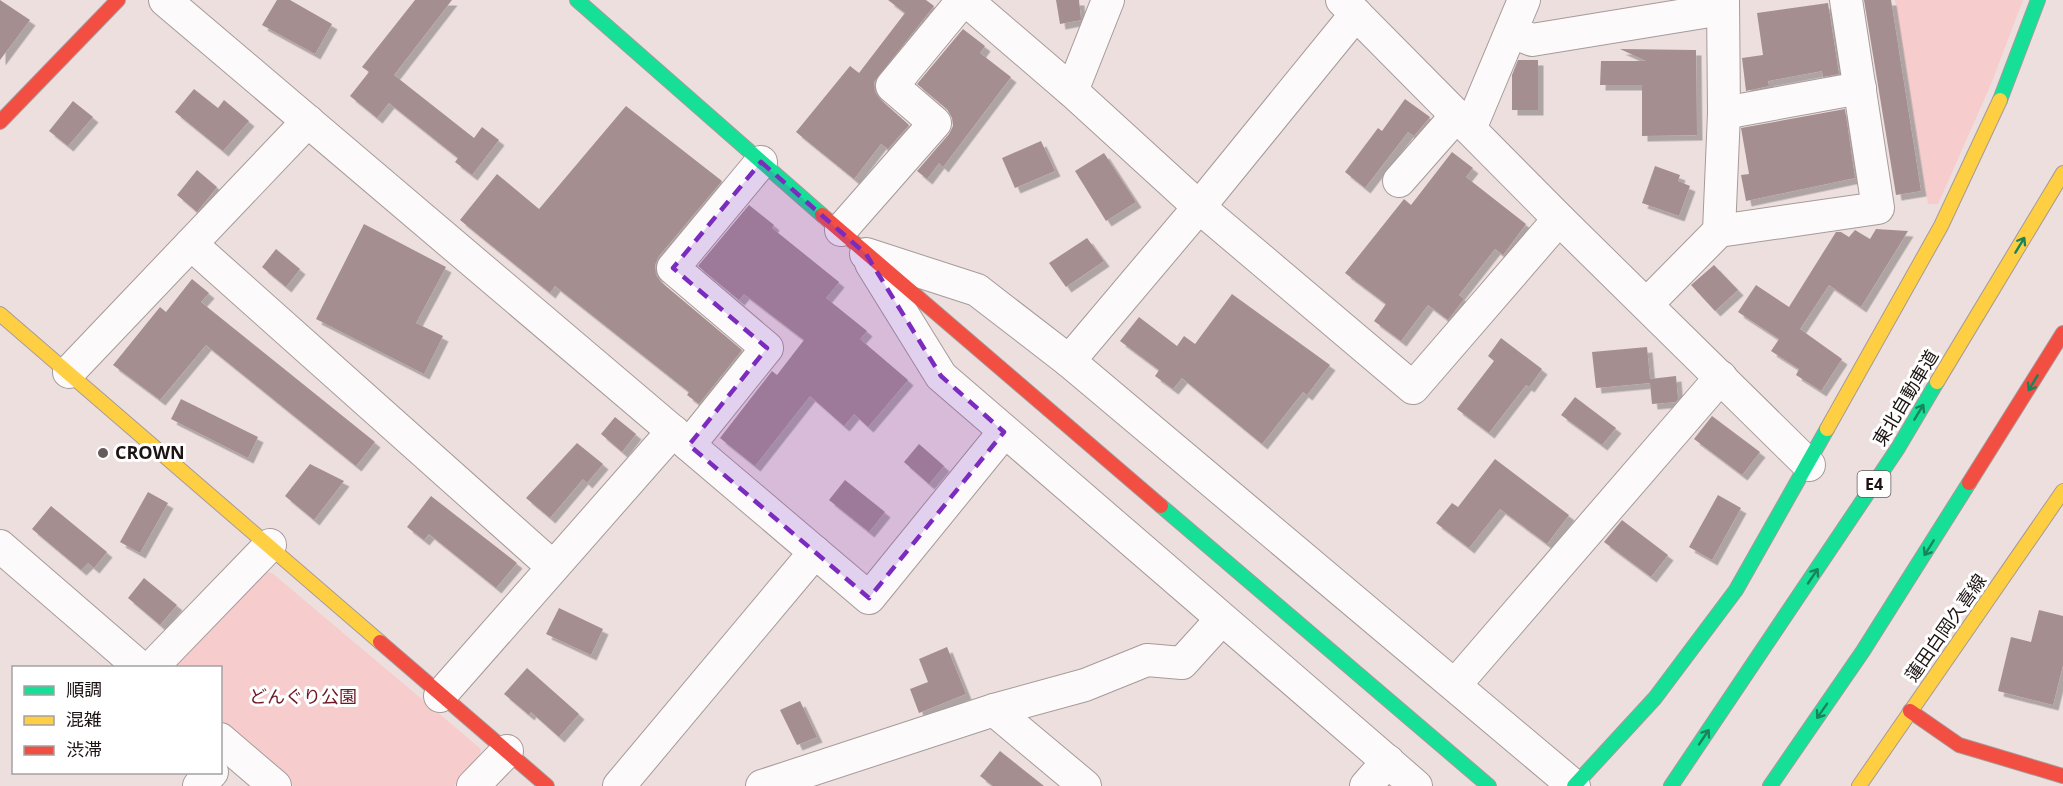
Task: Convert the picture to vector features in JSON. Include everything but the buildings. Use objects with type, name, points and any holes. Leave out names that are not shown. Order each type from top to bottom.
[{"type":"main road","points":[[0,122],[118,0]]},
{"type":"main road","points":[[577,0],[866,254],[1311,631],[1489,786]]},
{"type":"main road","points":[[1574,786],[1655,698],[1736,590],[1809,465],[1941,226],[2008,83],[2038,0]]},
{"type":"main road","name":"東北自動車道","points":[[1671,786],[1898,448],[2063,173]]},
{"type":"main road","points":[[0,314],[547,786]]},
{"type":"main road","points":[[1770,786],[1863,651],[2063,333]]},
{"type":"main road","name":"蓮田白岡久喜線","points":[[1859,786],[2063,491]]},
{"type":"main road","points":[[1910,711],[1959,744],[2063,776]]},
{"type":"street","points":[[165,0],[869,598],[1004,432]]},
{"type":"street","points":[[841,230],[935,123],[892,86],[965,0],[1072,91],[1199,207],[1413,388],[1559,219]]},
{"type":"street","points":[[1072,91],[1108,0]]},
{"type":"street","points":[[1400,182],[1464,122],[1512,32],[1524,0]]},
{"type":"street","points":[[1647,304],[1719,231],[1878,208],[1846,0]]},
{"type":"street","points":[[1512,32],[1532,40],[1723,4],[1724,113],[1719,231]]},
{"type":"street","points":[[1068,361],[1199,207],[1349,7],[1559,219],[1809,465]]},
{"type":"street","points":[[1724,113],[1860,88]]},
{"type":"street","points":[[69,372],[308,121]]},
{"type":"street","points":[[440,696],[553,567],[767,348],[674,268],[761,162]]},
{"type":"street","points":[[191,244],[553,567]]},
{"type":"street","points":[[866,254],[977,290],[1068,361],[1574,786]]},
{"type":"street","points":[[866,254],[941,376],[1416,786]]},
{"type":"street","points":[[1455,685],[1721,377]]},
{"type":"street","points":[[153,666],[270,545]]},
{"type":"street","points":[[0,546],[139,666]]},
{"type":"street","points":[[635,780],[815,552]]},
{"type":"street","points":[[762,786],[817,778],[994,710],[1085,685],[1147,660],[1182,663],[1221,620]]},
{"type":"street","points":[[994,710],[1084,786]]},
{"type":"street","points":[[225,751],[275,786]]},
{"type":"street","points":[[473,786],[507,752]]},
{"type":"street","points":[[1366,786],[1388,761]]},
{"type":"street","points":[[199,786],[210,774]]},
{"type":"highlighted area","points":[[761,162],[866,254],[941,376],[1004,432],[869,598],[689,445],[767,348],[673,268]]},
{"type":"green space","points":[[1895,0],[2023,0],[1991,84],[1938,204],[1928,204]]},
{"type":"green space","name":"どんぐり公園","points":[[260,571],[272,573],[481,749],[479,758],[454,786],[294,786],[222,725],[222,666],[174,666]]},
{"type":"traffic: fast","points":[[577,0],[822,215]]},
{"type":"traffic: fast","points":[[2000,100],[2038,0]]},
{"type":"traffic: fast","points":[[1671,786],[1898,448],[1937,382]]},
{"type":"traffic: fast","points":[[1574,786],[1655,698],[1736,590],[1827,429]]},
{"type":"traffic: fast","points":[[1770,786],[1863,651],[1969,483]]},
{"type":"traffic: fast","points":[[1161,506],[1489,786]]},
{"type":"traffic: slow","points":[[1827,429],[1941,226],[2000,100]]},
{"type":"traffic: slow","points":[[1937,382],[2063,173]]},
{"type":"traffic: slow","points":[[0,314],[380,642]]},
{"type":"traffic: slow","points":[[1859,786],[2063,491]]},
{"type":"traffic: jam","points":[[0,122],[118,0]]},
{"type":"traffic: jam","points":[[822,215],[1161,506]]},
{"type":"traffic: jam","points":[[1969,483],[2063,333]]},
{"type":"traffic: jam","points":[[380,642],[547,786]]},
{"type":"traffic: jam","points":[[1910,711],[1959,745],[2063,776]]},
{"type":"place","name":"CROWN","points":[[103,453]]}]
